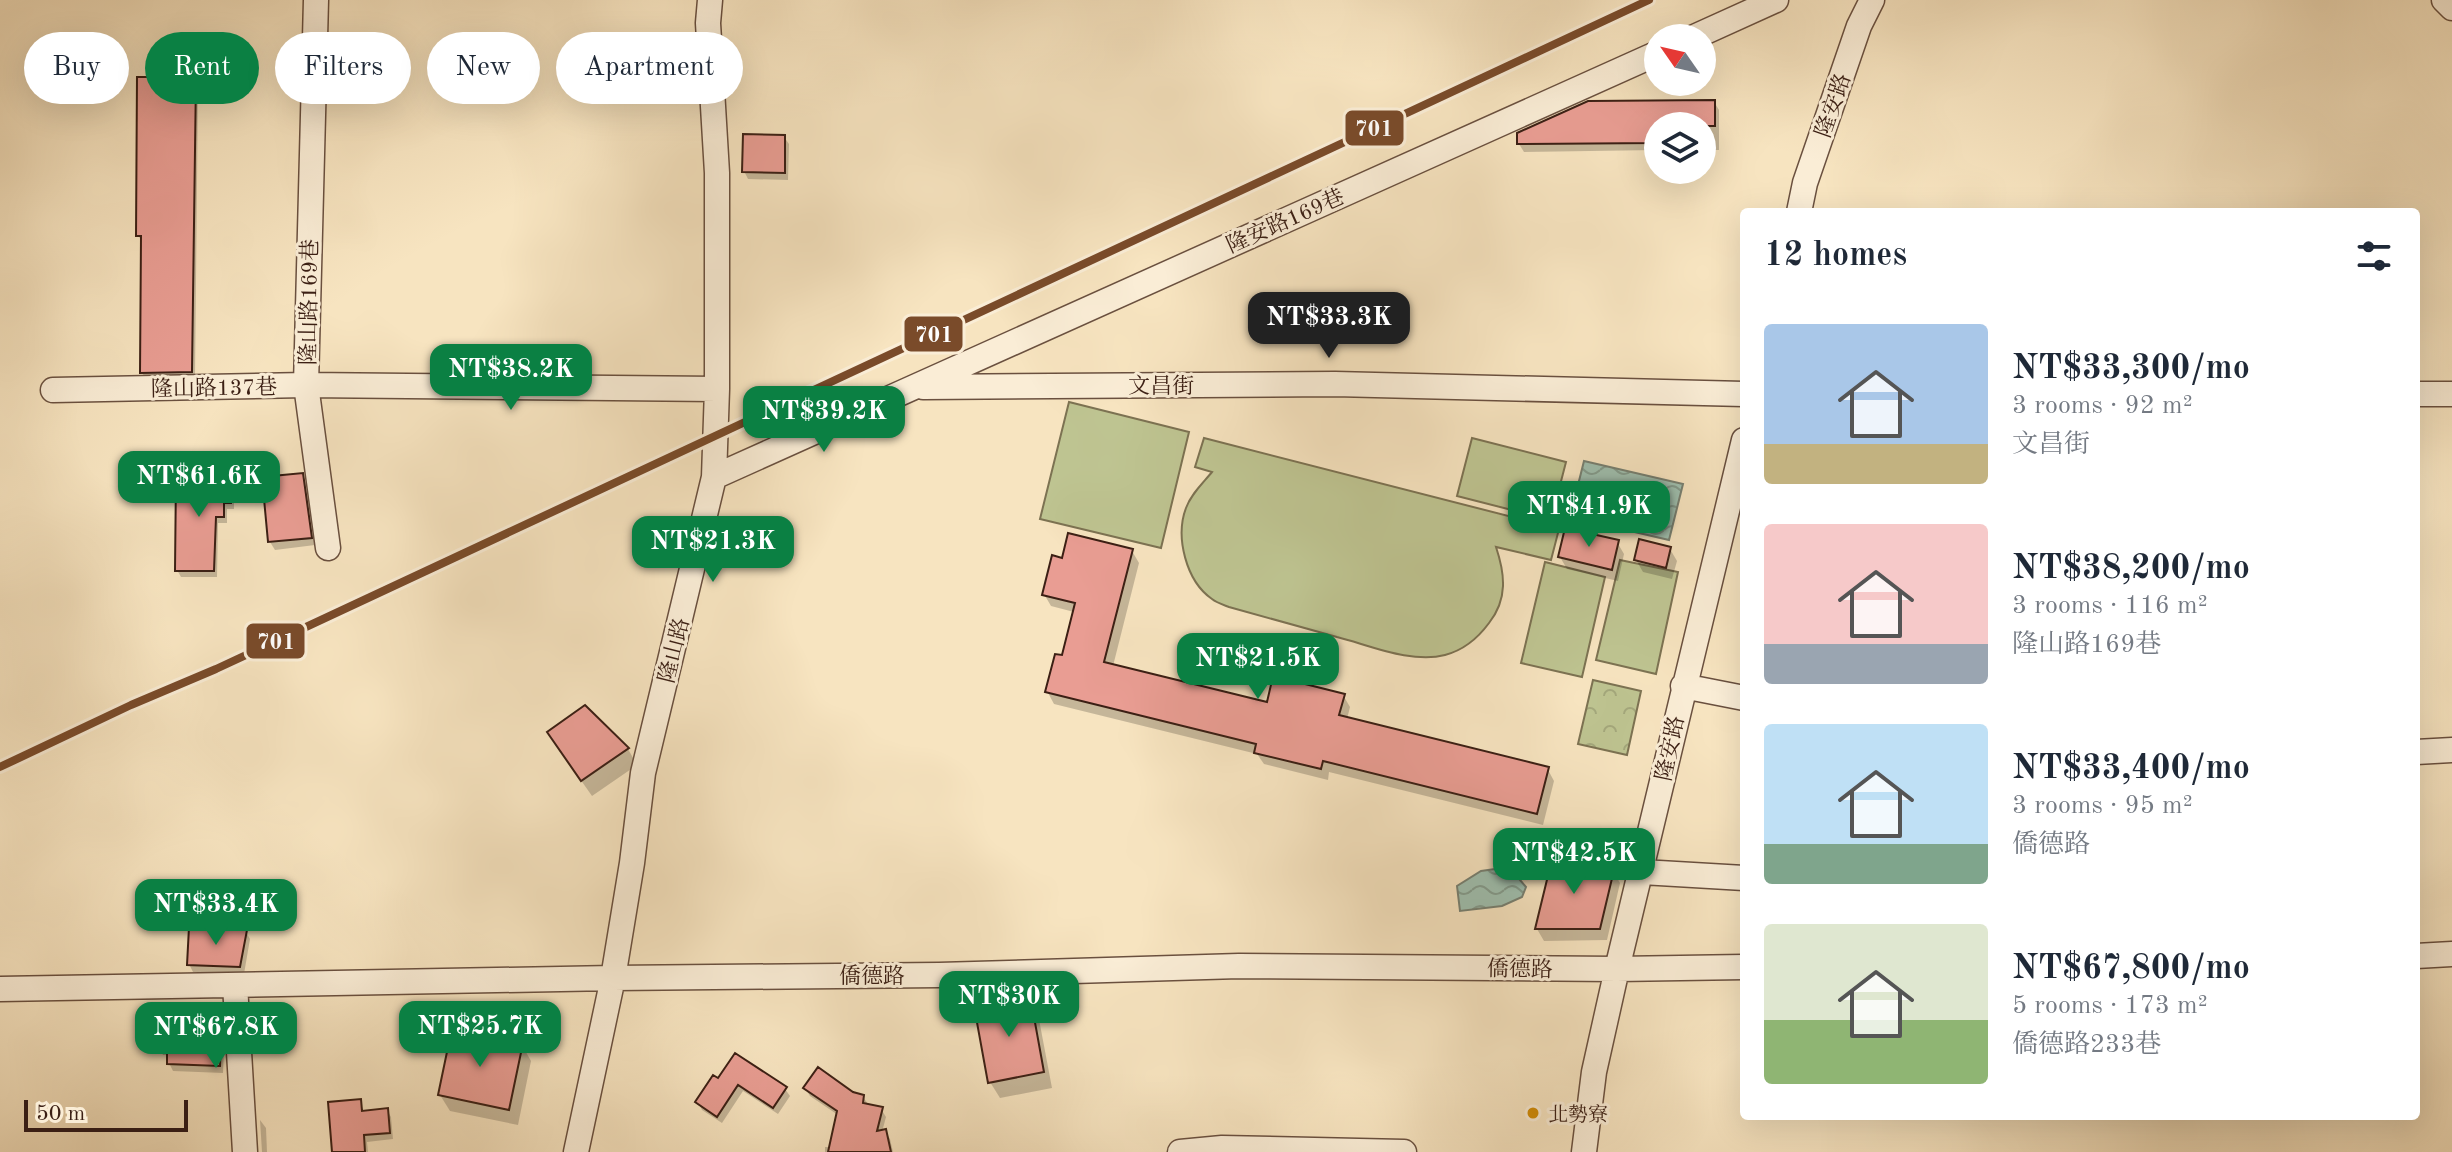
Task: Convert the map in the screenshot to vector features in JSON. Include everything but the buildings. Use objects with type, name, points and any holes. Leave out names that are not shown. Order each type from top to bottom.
[{"type":"street","name":"隆山路169巷","points":[[316,0],[306,385],[717,389]]},
{"type":"street","name":"隆山路","points":[[576,1152],[613,978],[643,773],[714,477],[717,173],[708,23],[710,0]]},
{"type":"street","points":[[1716,27],[1776,0]]},
{"type":"street","name":"隆安路","points":[[1800,208],[1805,183],[1859,26],[1872,0]]},
{"type":"street","points":[[2444,0],[2452,8]]},
{"type":"street","name":"隆安路169巷","points":[[714,477],[1644,59]]},
{"type":"street","name":"文昌街","points":[[913,387],[1335,384],[1740,394]]},
{"type":"street","name":"隆山路137巷","points":[[53,390],[306,385],[328,548]]},
{"type":"street","points":[[2420,394],[2452,394]]},
{"type":"street","name":"隆安路","points":[[1584,1152],[1594,1072],[1617,969],[1740,456]]},
{"type":"street","points":[[1683,686],[1740,697]]},
{"type":"street","points":[[2420,752],[2452,750]]},
{"type":"street","points":[[1642,872],[1740,878]]},
{"type":"street","points":[[2420,956],[2452,954]]},
{"type":"street","name":"僑德路","points":[[0,989],[954,975],[1239,966],[1740,967]]},
{"type":"street","points":[[235,985],[245,1152]]},
{"type":"street","points":[[1180,1152],[1222,1148],[1404,1152]]},
{"type":"green space","points":[[1069,402],[1189,432],[1161,548],[1040,519]]},
{"type":"green space","points":[[1204,438],[1559,529],[1551,560],[1496,547],[1503,586],[1495,614],[1480,634],[1464,647],[1432,657],[1391,652],[1229,607],[1212,599],[1195,581],[1183,545],[1186,508],[1212,472],[1195,467]]},
{"type":"green space","points":[[1472,438],[1566,462],[1551,520],[1457,496]]},
{"type":"green space","points":[[1620,560],[1678,572],[1656,674],[1596,660]]},
{"type":"green space","points":[[1545,562],[1605,577],[1582,677],[1521,663]]},
{"type":"green space","points":[[1593,680],[1641,691],[1627,755],[1578,744]]},
{"type":"water","points":[[1584,461],[1683,484],[1669,540],[1570,517]]},
{"type":"water","points":[[1509,867],[1526,887],[1522,897],[1502,906],[1460,911],[1457,886],[1481,871]]},
{"type":"transit line","name":"701","points":[[0,767],[1649,0]]},
{"type":"place","name":"北勢寮","points":[[1533,1113]]}]
